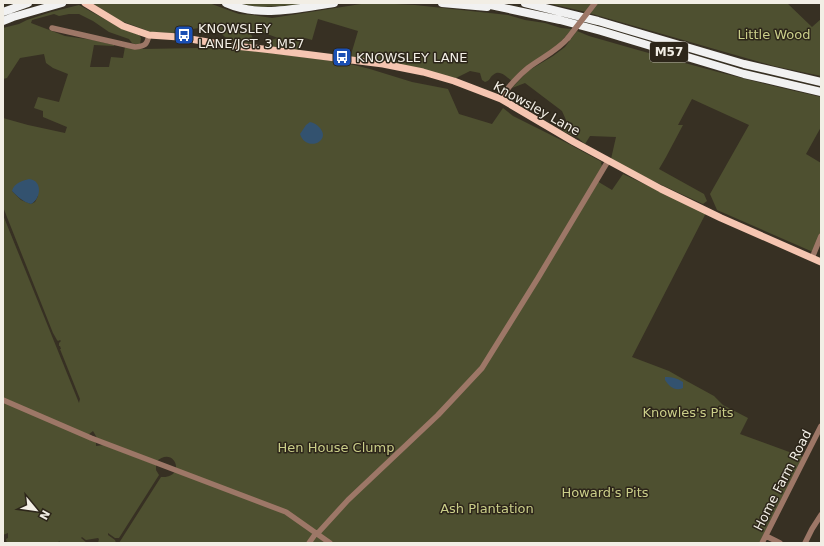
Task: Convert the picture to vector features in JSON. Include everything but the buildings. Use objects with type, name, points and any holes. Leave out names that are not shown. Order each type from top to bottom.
[{"type":"highway","points":[[3,12],[28,3]]},
{"type":"highway","points":[[3,21],[62,3]]},
{"type":"highway","points":[[226,3],[247,10],[264,11],[284,10],[334,3]]},
{"type":"highway","name":"M57","points":[[442,3],[517,10]]},
{"type":"highway","name":"M57","points":[[481,3],[560,20],[744,74],[821,92]]},
{"type":"highway","name":"M57","points":[[525,3],[598,21],[744,64],[821,82]]},
{"type":"main road","name":"Knowsley Lane","points":[[85,3],[123,26],[149,35],[179,37],[224,45],[383,64],[423,72],[454,81],[501,99],[574,142],[661,189],[721,218],[821,262]]},
{"type":"street","points":[[501,99],[505,92],[522,73],[560,46],[568,38],[595,3]]},
{"type":"street","points":[[52,28],[135,47],[146,44],[149,35]]},
{"type":"street","points":[[308,543],[348,500],[438,415],[482,368],[534,285],[608,161]]},
{"type":"street","points":[[812,258],[821,236]]},
{"type":"street","points":[[3,400],[91,438],[280,509],[290,514],[330,543]]},
{"type":"street","name":"Home Farm Road","points":[[762,543],[821,426]]},
{"type":"street","points":[[805,543],[821,515]]},
{"type":"street","points":[[766,536],[780,543]]},
{"type":"green space","points":[[92,3],[209,3],[239,14],[272,18],[361,4],[376,3],[415,5],[508,15],[561,28],[572,29],[558,45],[519,72],[512,81],[501,73],[496,73],[485,82],[482,80],[480,73],[470,71],[456,78],[350,58],[358,31],[318,19],[312,40],[305,38],[299,51],[265,46],[271,40],[278,38],[254,30],[251,34],[254,41],[251,44],[227,39],[212,26],[193,29],[187,34],[176,32],[151,32],[121,21]]},
{"type":"green space","points":[[234,3],[307,3],[298,5],[260,7]]},
{"type":"green space","points":[[547,3],[593,3],[586,12]]},
{"type":"green space","name":"Little Wood","points":[[596,3],[787,3],[812,27],[821,19],[821,76],[774,66],[589,13]]},
{"type":"green space","points":[[79,5],[121,28],[139,35],[141,38],[140,44],[137,45],[132,43],[129,39],[109,32],[93,21],[79,14],[59,16],[54,14],[32,20],[31,23],[65,36],[114,45],[94,45],[90,67],[109,67],[111,57],[123,58],[125,47],[143,49],[199,48],[250,50],[346,63],[412,82],[448,89],[459,114],[492,124],[503,108],[513,116],[602,162],[597,181],[612,190],[623,174],[706,213],[632,357],[669,371],[714,396],[723,405],[748,418],[740,434],[803,457],[759,543],[119,543],[161,477],[169,476],[174,473],[176,468],[175,463],[173,459],[168,457],[162,458],[156,462],[97,438],[93,431],[88,435],[96,443],[96,446],[104,445],[156,465],[156,470],[159,475],[119,538],[115,538],[108,533],[108,535],[115,540],[116,543],[98,543],[98,538],[86,540],[82,537],[81,538],[87,543],[61,543],[59,541],[58,543],[7,543],[6,539],[8,538],[8,533],[3,535],[3,215],[79,403],[80,399],[59,346],[61,341],[57,340],[53,333],[3,207],[3,118],[65,133],[67,127],[43,117],[43,111],[34,108],[38,97],[59,102],[68,74],[53,68],[46,63],[44,54],[20,58],[7,78],[3,79],[3,28],[19,24],[51,12]],"holes":[[[12,191],[38,196],[35,202],[31,204],[21,200]]]},
{"type":"green space","points":[[577,31],[589,36],[705,68],[821,97],[821,127],[806,154],[821,163],[821,232],[813,252],[717,210],[710,194],[749,125],[692,99],[678,125],[683,125],[659,169],[704,194],[707,201],[703,204],[651,180],[611,159],[616,137],[590,136],[585,144],[578,138],[563,131],[566,120],[562,111],[525,83],[512,88],[528,71],[565,47]]},
{"type":"water","points":[[310,122],[317,125],[322,132],[323,137],[317,143],[307,143],[303,140],[300,134]]},
{"type":"water","points":[[29,179],[34,180],[37,183],[39,190],[37,198],[31,204],[23,201],[12,191],[16,184]]},
{"type":"water","points":[[665,377],[674,378],[683,382],[683,388],[672,388],[665,380]]},
{"type":"place","name":"KNOWSLEY LANE/JCT. 3 M57","points":[[184,35]]},
{"type":"place","name":"KNOWSLEY LANE","points":[[342,57]]},
{"type":"park label","name":"Knowles's Pits","points":[[688,412]]},
{"type":"park label","name":"Hen House Clump","points":[[336,447]]},
{"type":"park label","name":"Howard's Pits","points":[[605,492]]},
{"type":"park label","name":"Ash Plantation","points":[[487,508]]}]
